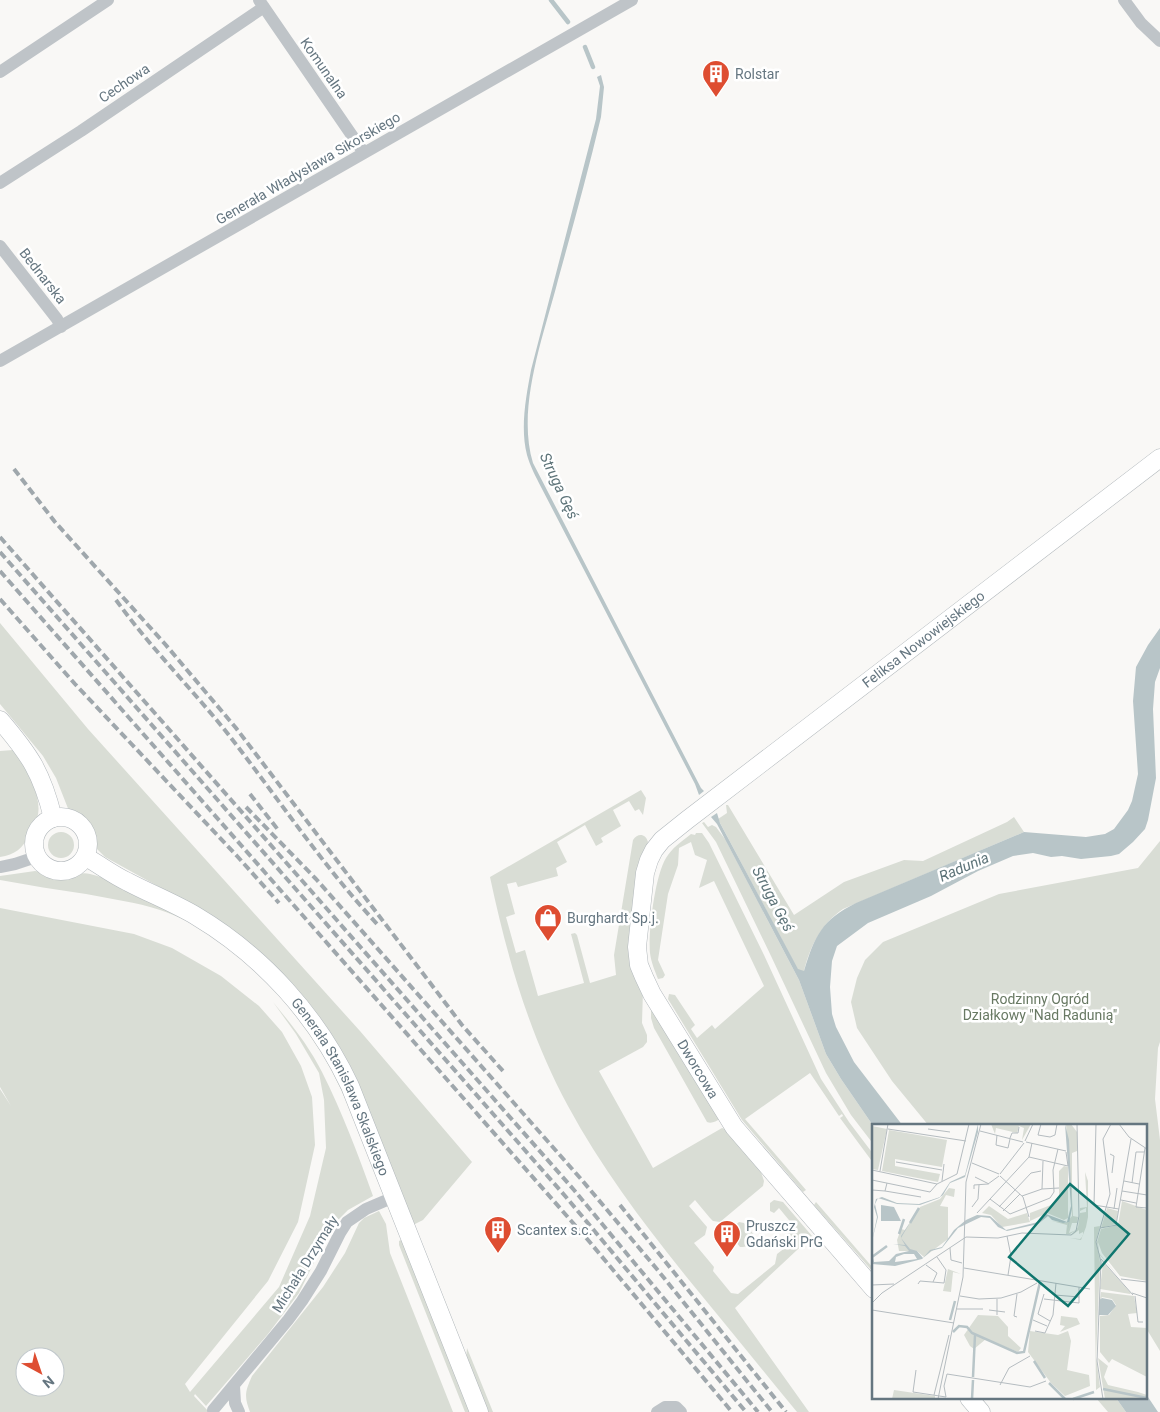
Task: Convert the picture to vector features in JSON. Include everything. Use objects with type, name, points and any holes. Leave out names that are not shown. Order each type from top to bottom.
[{"type":"street","points":[[0,72],[108,0]]},
{"type":"street","name":"Generała Władysława Sikorskiego","points":[[0,361],[632,0]]},
{"type":"street","points":[[1124,0],[1141,24],[1160,41]]},
{"type":"street","name":"Komunalna","points":[[261,3],[364,153]]},
{"type":"street","name":"Cechowa","points":[[0,183],[81,131],[261,3]]},
{"type":"street","name":"Bednarska","points":[[0,246],[57,319],[61,327]]},
{"type":"street","name":"Feliksa Nowowiejskiego","points":[[687,820],[1160,458]]},
{"type":"street","points":[[0,720],[27,752],[35,766],[46,791],[53,818]]},
{"type":"street","points":[[53,818],[69,818],[82,826],[88,841],[86,857],[74,869],[65,872],[48,869],[36,857],[33,848],[36,834],[40,827],[53,818]]},
{"type":"street","name":"Dworcowa","points":[[687,820],[662,840],[649,860],[645,873],[637,947],[639,965],[652,994],[734,1127],[872,1287]]},
{"type":"street","points":[[0,867],[36,857]]},
{"type":"street","name":"Generała Stanisława Skalskiego","points":[[86,857],[127,882],[173,903],[210,924],[242,948],[284,988],[324,1040],[344,1074],[479,1412]]},
{"type":"street","name":"Michała Drzymały","points":[[213,1410],[302,1301],[321,1271],[347,1222],[366,1209],[394,1197]]},
{"type":"street","points":[[234,1386],[235,1403],[239,1412]]},
{"type":"street","points":[[971,1400],[981,1412]]},
{"type":"street","points":[[657,1412],[665,1407],[676,1407],[681,1412]]},
{"type":"green space","points":[[0,623],[88,729],[360,1031],[472,1162],[423,1220],[413,1225],[335,1044],[190,904],[105,857],[97,849],[86,825],[69,811],[56,778],[43,756],[0,704]]},
{"type":"green space","points":[[13,750],[32,782],[38,801],[38,810],[36,820],[24,844],[14,853],[0,857],[0,751]]},
{"type":"green space","points":[[641,790],[646,798],[643,815],[639,809],[635,811],[629,801],[613,810],[621,826],[601,838],[603,842],[596,846],[585,825],[557,842],[567,862],[556,868],[558,876],[518,887],[516,882],[507,884],[515,914],[506,917],[516,953],[525,950],[538,996],[584,983],[571,934],[575,933],[577,935],[590,983],[616,975],[614,955],[633,840],[639,835],[647,839],[648,842],[643,854],[642,1023],[647,1035],[647,1042],[643,1047],[599,1071],[653,1168],[722,1128],[728,1130],[762,1171],[763,1186],[720,1222],[713,1221],[695,1200],[689,1206],[707,1227],[705,1235],[694,1243],[714,1267],[713,1271],[731,1293],[738,1294],[775,1264],[777,1254],[794,1241],[787,1232],[793,1225],[779,1208],[774,1213],[770,1211],[770,1203],[774,1200],[783,1202],[812,1236],[735,1308],[809,1412],[797,1412],[689,1280],[624,1196],[581,1129],[554,1079],[531,1023],[512,966],[490,877]]},
{"type":"green space","points":[[726,805],[728,805],[794,915],[844,882],[904,860],[923,861],[1014,817],[1024,832],[843,909],[823,928],[813,944],[804,971],[802,971],[798,970],[718,819],[727,813]]},
{"type":"green space","points":[[704,822],[708,827],[712,825],[716,827],[725,839],[799,980],[826,1054],[872,1124],[872,1142],[851,1115],[826,1073],[716,842],[702,823]]},
{"type":"green space","points":[[61,832],[70,836],[74,845],[70,854],[61,858],[52,854],[48,845],[52,836]]},
{"type":"green space","points":[[696,833],[702,833],[709,843],[764,955],[821,1079],[849,1122],[872,1152],[872,1161],[840,1118],[843,1116],[842,1114],[839,1116],[810,1073],[745,1119],[806,1190],[803,1192],[742,1120],[668,999],[669,994],[675,995],[695,1025],[691,1029],[697,1038],[712,1025],[715,1029],[764,986],[714,881],[699,888],[707,860],[695,855],[691,842],[679,848],[678,865],[668,894],[658,960],[665,975],[663,978],[658,979],[651,960],[651,918],[662,866],[677,845],[691,834],[695,835]]},
{"type":"green space","name":"Rodzinny Ogród Działkowy \"Nad Radunią\"","points":[[1160,841],[1160,1042],[1155,1099],[1160,1140],[1160,1351],[1148,1331],[1148,1124],[927,1124],[892,1081],[857,1028],[851,1002],[857,978],[865,960],[883,942],[999,894],[1138,868]]},
{"type":"green space","points":[[35,871],[57,878],[86,873],[107,879],[171,910],[206,930],[238,954],[267,980],[293,1010],[316,1042],[336,1077],[352,1114],[326,1060],[301,1023],[267,982],[227,947],[183,919],[151,907],[0,880],[0,876]]},
{"type":"green space","points":[[0,908],[134,934],[172,948],[221,976],[259,1006],[282,1032],[301,1066],[312,1097],[315,1145],[298,1222],[268,1281],[185,1384],[190,1392],[279,1287],[310,1216],[326,1148],[324,1100],[319,1073],[296,1034],[273,1002],[306,1044],[317,1062],[349,1133],[373,1196],[348,1210],[336,1222],[327,1236],[299,1293],[268,1334],[206,1406],[195,1394],[194,1396],[209,1412],[0,1412],[0,1089],[11,1106],[0,1087]]},
{"type":"green space","points":[[651,1003],[720,1119],[707,1122],[654,1028],[651,1018]]},
{"type":"green space","points":[[816,1202],[872,1267],[872,1271],[814,1205]]},
{"type":"green space","points":[[379,1211],[386,1224],[390,1253],[453,1412],[250,1412],[246,1394],[252,1376],[323,1287],[345,1253],[359,1223],[364,1218]]},
{"type":"green space","points":[[739,1222],[744,1223],[755,1236],[754,1242],[748,1246],[740,1247],[729,1233]]},
{"type":"green space","points":[[403,1239],[472,1412],[465,1412],[399,1245],[399,1241]]},
{"type":"green space","points":[[467,1348],[493,1412],[487,1412],[466,1359]]},
{"type":"green space","points":[[1098,1400],[1117,1400],[1126,1412],[1108,1412]]},
{"type":"water","points":[[601,75],[604,87],[601,117],[534,371],[528,419],[529,441],[533,463],[704,791],[699,795],[531,467],[525,445],[524,412],[531,370],[596,119],[600,86],[597,77]]},
{"type":"water","name":"Radunia","points":[[1160,628],[1160,668],[1155,682],[1153,709],[1156,778],[1145,829],[1133,842],[1119,854],[1111,856],[1081,859],[1062,856],[1051,857],[1033,853],[1013,856],[978,871],[931,896],[868,923],[837,946],[832,961],[830,987],[832,1014],[836,1027],[854,1062],[901,1124],[872,1124],[826,1054],[799,980],[717,824],[711,817],[717,813],[720,823],[798,969],[804,971],[816,938],[821,930],[844,909],[856,903],[1024,832],[1086,837],[1105,834],[1114,829],[1128,810],[1132,801],[1138,774],[1133,701],[1136,667]]},
{"type":"water","points":[[1148,1397],[1158,1412],[1126,1412],[1117,1400],[1148,1400]]},
{"type":"waterway","name":"Struga Gęś","points":[[551,0],[568,22]]},
{"type":"waterway","name":"Struga Gęś","points":[[585,47],[593,67]]},
{"type":"railway","points":[[14,469],[55,522],[165,644],[236,728],[462,1025],[503,1071]]},
{"type":"railway","points":[[0,537],[574,1190],[758,1412]]},
{"type":"railway","points":[[0,552],[566,1197],[746,1412]]},
{"type":"railway","points":[[0,571],[588,1240],[732,1412]]},
{"type":"railway","points":[[0,599],[75,684],[279,903]]},
{"type":"railway","points":[[116,600],[228,734],[338,879],[378,925]]},
{"type":"railway","points":[[250,794],[279,831]]},
{"type":"railway","points":[[246,807],[316,879],[581,1179],[656,1268],[772,1412]]},
{"type":"railway","points":[[620,1205],[786,1412]]},
{"type":"place","name":"Rolstar","points":[[716,98]]},
{"type":"place","name":"Burghardt Sp.j.","points":[[548,942]]},
{"type":"place","name":"Scantex s.c.","points":[[498,1254]]},
{"type":"place","name":"Pruszcz Gdański PrG","points":[[727,1258]]}]
